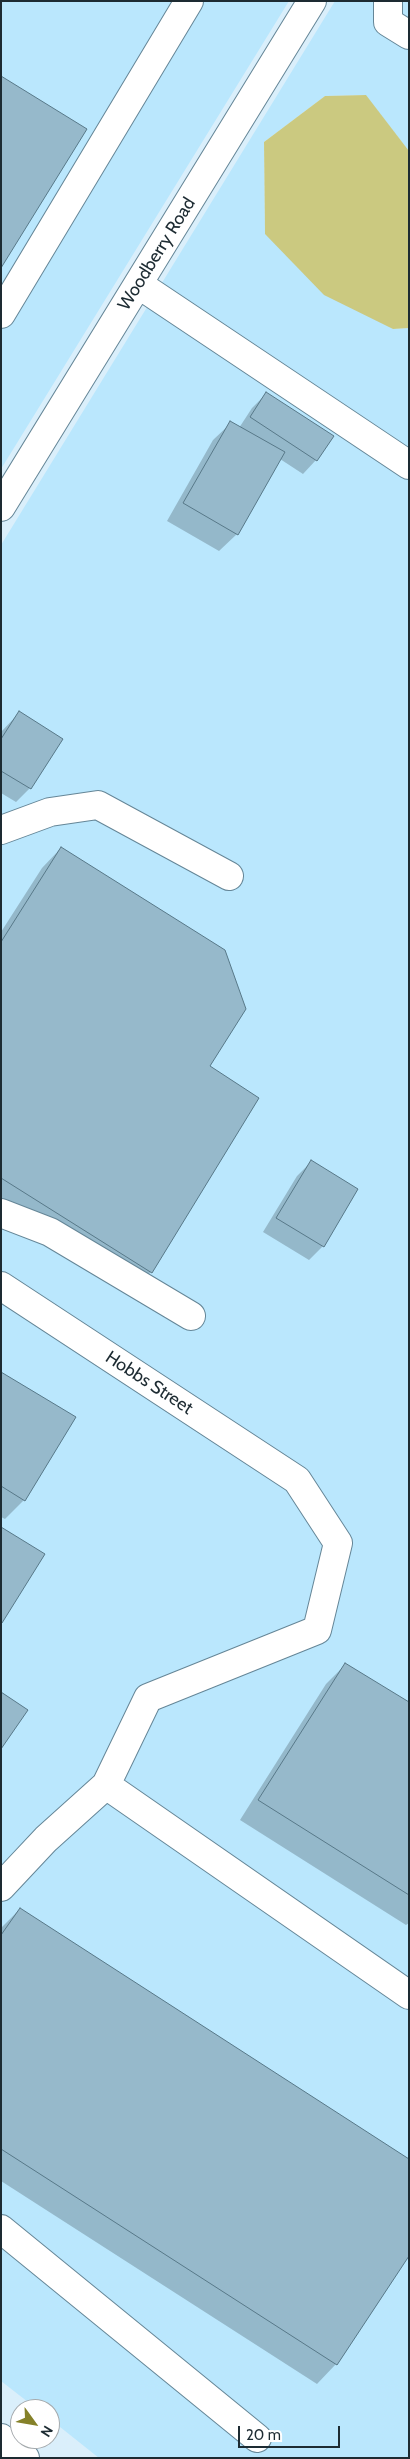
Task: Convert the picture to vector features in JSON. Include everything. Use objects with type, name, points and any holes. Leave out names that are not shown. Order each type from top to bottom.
[{"type":"main road","points":[[1,314],[189,1]]},
{"type":"main road","name":"Woodberry Road","points":[[1,507],[312,1]]},
{"type":"main road","points":[[388,1],[388,22],[409,35]]},
{"type":"main road","points":[[138,284],[409,465]]},
{"type":"main road","points":[[1,830],[50,812],[98,805],[229,876]]},
{"type":"main road","points":[[1,1213],[50,1232],[191,1316]]},
{"type":"main road","name":"Hobbs Street","points":[[1,1286],[297,1480],[338,1543],[317,1630],[148,1698],[106,1785]]},
{"type":"main road","points":[[1,1887],[46,1840],[106,1785],[409,1995]]},
{"type":"main road","points":[[1,2229],[257,2438]]},
{"type":"main road","points":[[1,2438],[25,2458]]},
{"type":"shaded area","points":[[1,1],[289,1],[1,469]]},
{"type":"shaded area","points":[[335,1],[409,1],[409,151],[365,95],[325,96],[264,142],[265,234],[393,329],[409,328],[409,2458],[99,2458],[60,2427],[60,2399],[24,2399],[1,2381],[1,545]]},
{"type":"shaded area","points":[[366,95],[409,151],[409,328],[393,329],[324,295],[265,234],[264,142],[325,96]]},
{"type":"building","points":[[1,76],[87,129],[1,268]]},
{"type":"building","points":[[266,392],[334,436],[317,461],[250,417]]},
{"type":"building","points":[[230,421],[285,452],[238,535],[183,503]]},
{"type":"building","points":[[19,711],[63,739],[31,789],[1,771],[1,739]]},
{"type":"building","points":[[61,847],[225,950],[246,1009],[210,1066],[259,1098],[152,1273],[1,1178],[1,942]]},
{"type":"building","points":[[311,1160],[358,1189],[324,1247],[276,1218]]},
{"type":"building","points":[[1,1372],[76,1417],[25,1501],[1,1486]]},
{"type":"building","points":[[1,1527],[45,1554],[2,1623],[1,1623]]},
{"type":"building","points":[[345,1663],[409,1702],[409,1895],[258,1800]]},
{"type":"building","points":[[1,1692],[28,1710],[1,1749]]},
{"type":"building","points":[[20,1908],[409,2159],[409,2256],[337,2365],[1,2149],[1,1935]]}]
